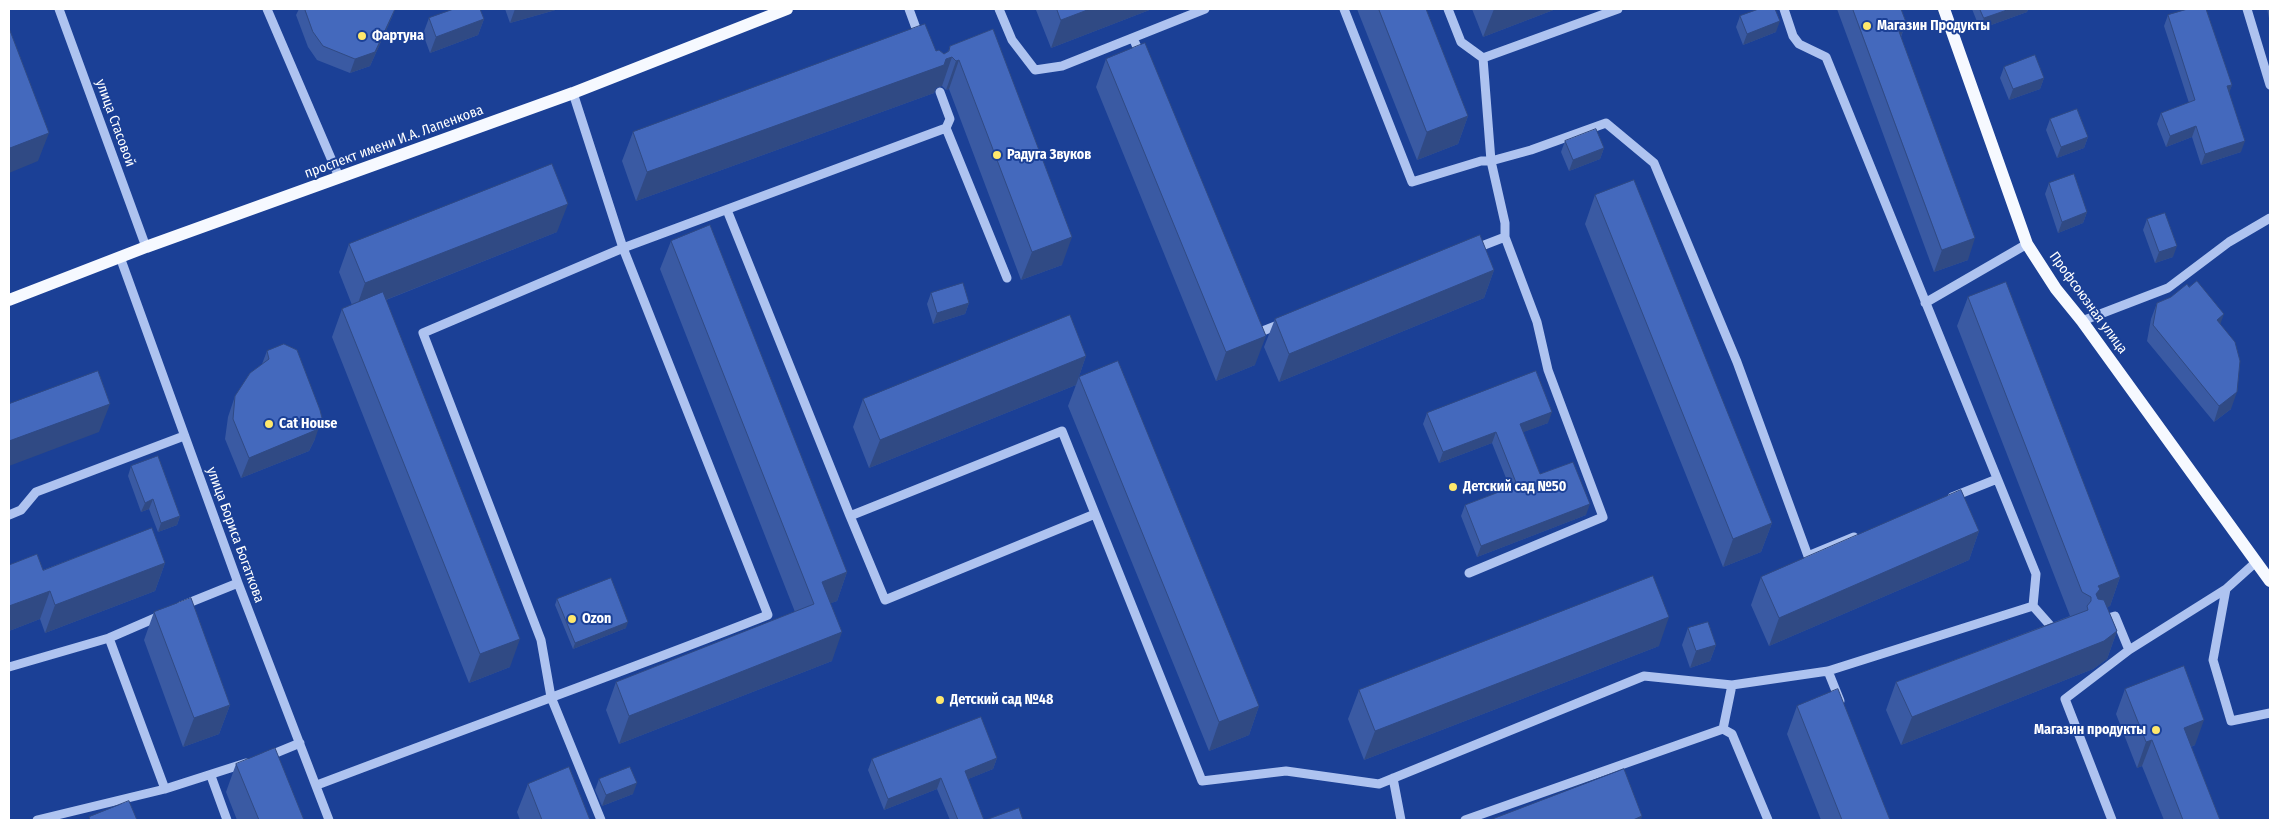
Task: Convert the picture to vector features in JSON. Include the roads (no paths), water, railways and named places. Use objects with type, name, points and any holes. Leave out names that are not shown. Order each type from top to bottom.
[{"type":"main road","name":"Профсоюзная улица","points":[[1944,9],[2027,244],[2056,289],[2082,321],[2270,581]]},
{"type":"main road","name":"проспект имени И.А. Лапенкова","points":[[9,300],[146,247],[573,93],[780,10]]},
{"type":"street","name":"улица Стасовой","points":[[59,9],[146,247]]},
{"type":"street","points":[[267,9],[339,177]]},
{"type":"street","points":[[909,9],[925,51]]},
{"type":"street","points":[[999,9],[1012,40],[1035,70],[1062,66],[1204,9]]},
{"type":"street","points":[[1344,9],[1412,182],[1481,160],[1490,161],[1531,150],[1606,123],[1654,163],[1737,362],[1808,556],[1862,534]]},
{"type":"street","points":[[1448,9],[1461,42],[1483,58]]},
{"type":"street","points":[[1483,58],[1618,9]]},
{"type":"street","points":[[1784,9],[1793,36],[1799,44],[1826,57],[2036,574],[2033,606],[2058,634],[2066,631]]},
{"type":"street","points":[[2247,9],[2270,85]]},
{"type":"street","points":[[1133,38],[1144,65]]},
{"type":"street","points":[[1469,573],[1603,517],[1548,370],[1538,322],[1505,237],[1505,223],[1490,161],[1483,58]]},
{"type":"street","points":[[601,820],[551,697],[541,640],[423,333],[623,248],[946,128],[950,119],[940,92]]},
{"type":"street","points":[[317,785],[551,697],[591,685],[768,615],[623,248],[573,93]]},
{"type":"street","points":[[946,128],[1007,278]]},
{"type":"street","points":[[728,210],[885,600],[1095,514]]},
{"type":"street","points":[[2082,321],[2168,288],[2229,242],[2270,218]]},
{"type":"street","points":[[1468,251],[1505,237]]},
{"type":"street","points":[[1925,304],[2027,244]]},
{"type":"street","name":"улица Бориса Богаткова","points":[[120,257],[238,582],[329,820]]},
{"type":"street","points":[[1251,325],[1255,334],[1292,320]]},
{"type":"street","points":[[850,516],[1062,431],[1202,781],[1286,771],[1379,784],[1644,676],[1732,685],[1828,671],[2033,606]]},
{"type":"street","points":[[9,515],[21,510],[36,492],[184,436]]},
{"type":"street","points":[[1943,501],[1997,478]]},
{"type":"street","points":[[2112,820],[2065,699],[2129,650],[2226,589],[2256,562]]},
{"type":"street","points":[[9,667],[109,638],[238,582]]},
{"type":"street","points":[[2226,589],[2213,660],[2231,721],[2270,713]]},
{"type":"street","points":[[2092,623],[2115,616],[2129,650]]},
{"type":"street","points":[[109,638],[165,789]]},
{"type":"street","points":[[1828,671],[1842,706]]},
{"type":"street","points":[[1723,729],[1732,685]]},
{"type":"street","points":[[1465,820],[1723,729],[1732,734],[1768,820]]},
{"type":"street","points":[[39,820],[211,776],[300,743]]},
{"type":"street","points":[[211,776],[227,820]]},
{"type":"street","points":[[1394,778],[1401,820]]},
{"type":"place","name":"Магазин Продукты","points":[[1867,26]]},
{"type":"place","name":"Фартуна","points":[[362,36]]},
{"type":"place","name":"Радуга Звуков","points":[[997,155]]},
{"type":"place","name":"Cat House","points":[[269,424]]},
{"type":"place","name":"Детский сад №50","points":[[1453,487]]},
{"type":"place","name":"Ozon","points":[[572,619]]},
{"type":"place","name":"Детский сад №48","points":[[940,700]]},
{"type":"place","name":"Магазин продукты","points":[[2156,730]]}]
